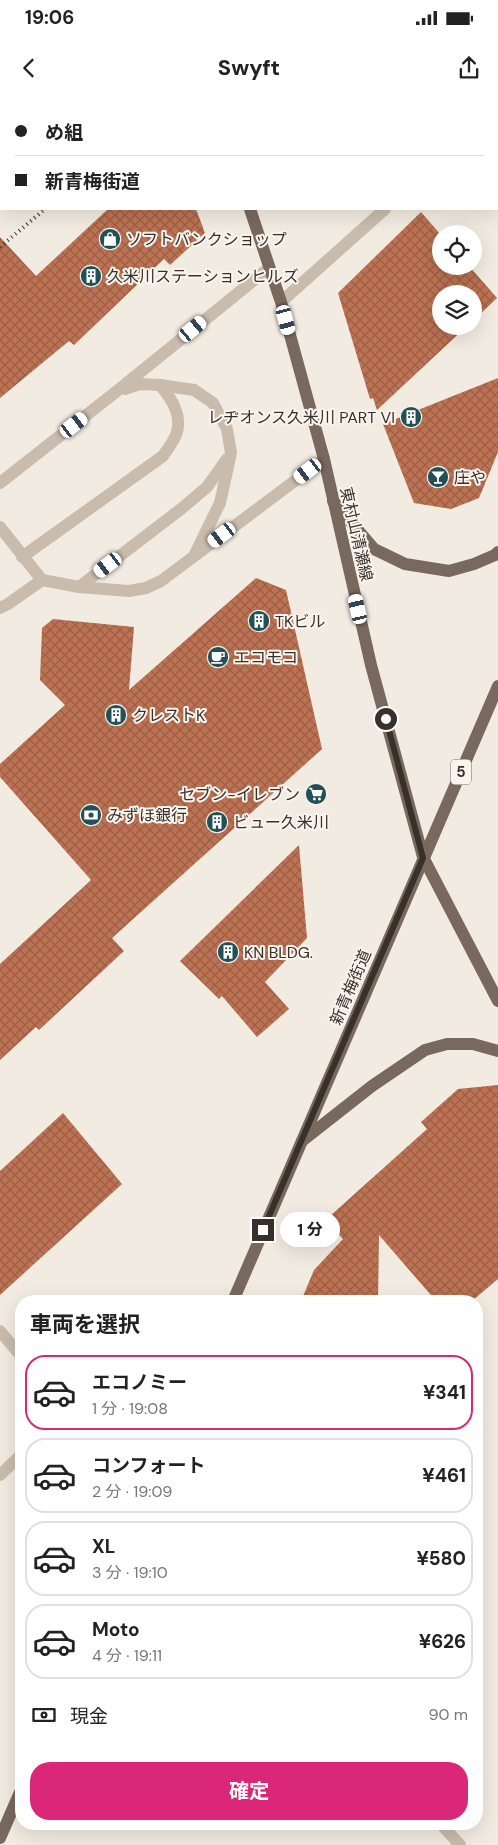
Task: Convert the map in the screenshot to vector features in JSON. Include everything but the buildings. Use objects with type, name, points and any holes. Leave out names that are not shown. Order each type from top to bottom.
[{"type":"main road","name":"東村山清瀬線","points":[[250,210],[281,302],[324,459],[371,664],[423,858],[498,1001]]},
{"type":"main road","points":[[332,499],[374,549],[405,564],[450,571],[474,564],[498,552]]},
{"type":"main road","name":"新青梅街道","points":[[236,1295],[498,686]]},
{"type":"main road","points":[[301,1142],[372,1086],[425,1050],[447,1044],[473,1044],[498,1050]]},
{"type":"main road","points":[[0,1838],[15,1804]]},
{"type":"street","points":[[281,302],[384,210]]},
{"type":"street","points":[[0,483],[269,268]]},
{"type":"street","points":[[117,391],[140,384],[194,390],[213,403],[227,428],[231,453],[220,503],[194,556]]},
{"type":"street","points":[[22,556],[163,456],[176,436],[178,417],[172,399],[160,385]]},
{"type":"street","points":[[79,587],[207,487],[231,453]]},
{"type":"street","points":[[0,527],[42,580],[79,587],[129,591],[146,588],[161,581],[324,459]]},
{"type":"street","points":[[0,608],[42,580]]},
{"type":"street","points":[[0,1331],[15,1349]]},
{"type":"street","points":[[0,1475],[15,1461]]},
{"type":"street","points":[[446,1830],[460,1845]]},
{"type":"railway","points":[[0,247],[44,210]]},
{"type":"place","name":"ソフトバンクショップ","points":[[110,239]]},
{"type":"place","name":"久米川ステーションヒルズ","points":[[91,276]]},
{"type":"place","name":"レヂオンス久米川 PART VI","points":[[411,417]]},
{"type":"place","name":"庄や","points":[[438,477]]},
{"type":"place","name":"TKビル","points":[[259,621]]},
{"type":"place","name":"エコモコ","points":[[218,657]]},
{"type":"place","name":"クレストK","points":[[116,715]]},
{"type":"place","name":"セブン-イレブン","points":[[316,794]]},
{"type":"place","name":"みずほ銀行","points":[[91,815]]},
{"type":"place","name":"ビュー久米川","points":[[217,822]]},
{"type":"place","name":"KN BLDG.","points":[[228,952]]},
{"type":"route","points":[[263,1230],[423,858],[386,719]]}]
